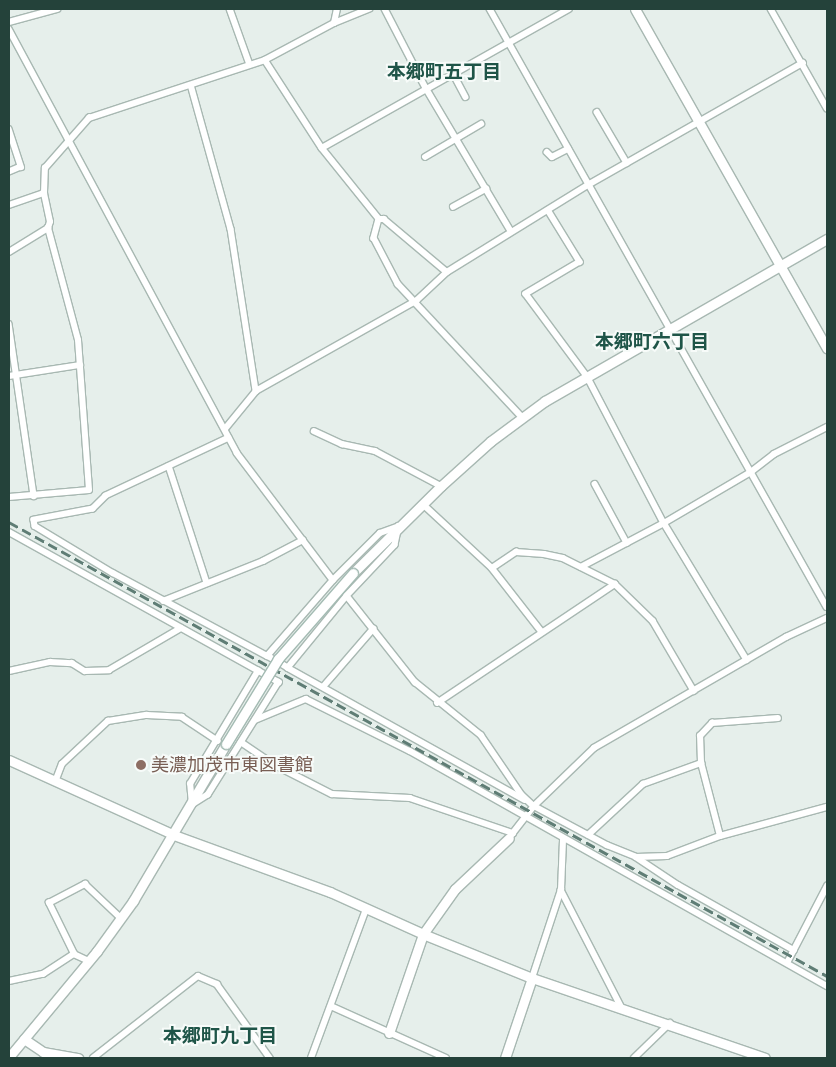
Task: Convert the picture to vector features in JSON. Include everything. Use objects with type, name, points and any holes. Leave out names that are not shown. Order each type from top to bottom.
[{"type":"street","points":[[9,22],[57,9]]},
{"type":"street","points":[[230,9],[250,65]]},
{"type":"street","points":[[334,23],[337,9]]},
{"type":"street","points":[[9,497],[89,490],[78,340],[48,228],[50,222],[44,193],[45,168],[89,118],[265,60],[334,23],[369,9]]},
{"type":"street","points":[[386,9],[426,88],[511,231]]},
{"type":"street","points":[[490,9],[827,607]]},
{"type":"street","points":[[322,148],[569,9]]},
{"type":"street","points":[[635,9],[827,349]]},
{"type":"street","points":[[771,9],[827,108]]},
{"type":"street","points":[[9,29],[70,138],[138,275],[225,430],[256,480],[333,580]]},
{"type":"street","points":[[265,60],[322,148],[379,219],[384,219],[446,272]]},
{"type":"street","points":[[225,430],[256,391],[416,301],[446,272],[511,231],[626,163],[803,63]]},
{"type":"street","points":[[453,73],[466,98]]},
{"type":"street","points":[[191,85],[231,229],[256,391]]},
{"type":"street","points":[[597,112],[626,163]]},
{"type":"street","points":[[425,156],[481,124]]},
{"type":"street","points":[[9,129],[21,167],[9,172]]},
{"type":"street","points":[[547,152],[552,157],[568,149]]},
{"type":"street","points":[[453,207],[486,189]]},
{"type":"street","points":[[9,205],[44,193]]},
{"type":"street","points":[[548,210],[580,262],[526,294],[586,376],[664,523],[747,660]]},
{"type":"street","points":[[379,219],[374,238],[379,253],[398,284],[416,301],[522,418]]},
{"type":"street","points":[[9,252],[48,228]]},
{"type":"street","points":[[222,743],[278,659],[353,572],[441,486],[522,418],[586,376],[827,239]]},
{"type":"street","points":[[9,324],[12,376],[34,496]]},
{"type":"street","points":[[12,376],[80,365]]},
{"type":"street","points":[[581,567],[664,523],[751,472],[774,454],[827,427]]},
{"type":"street","points":[[314,431],[342,444],[375,450],[441,486]]},
{"type":"street","points":[[230,438],[106,496],[93,509],[34,520],[35,526],[163,601],[323,687],[588,835],[636,857],[794,950]]},
{"type":"street","points":[[169,466],[207,583]]},
{"type":"street","points":[[595,484],[627,542]]},
{"type":"street","points":[[423,504],[492,568],[542,632]]},
{"type":"street","points":[[266,656],[333,580],[380,533],[399,526]]},
{"type":"street","points":[[288,668],[347,596],[395,545],[399,526]]},
{"type":"street","points":[[9,532],[279,682],[208,795],[192,805]]},
{"type":"street","points":[[163,601],[263,561],[303,540]]},
{"type":"street","points":[[492,568],[516,552],[544,554],[581,567],[615,584],[653,621],[694,691]]},
{"type":"street","points":[[437,703],[615,584]]},
{"type":"street","points":[[347,596],[415,682],[437,703],[481,735],[532,804]]},
{"type":"street","points":[[389,1033],[422,934],[455,890],[511,836],[526,816],[532,804],[594,748],[747,660],[827,618]]},
{"type":"street","points":[[9,671],[50,662],[72,663],[85,671],[109,670],[181,628]]},
{"type":"street","points":[[323,687],[373,629]]},
{"type":"street","points":[[9,1057],[89,961],[120,918],[174,835],[192,805],[258,671]]},
{"type":"street","points":[[255,720],[306,699],[410,751],[526,816],[563,840],[827,986]]},
{"type":"street","points":[[55,782],[62,764],[108,721],[147,715],[182,717],[222,743]]},
{"type":"street","points":[[720,836],[701,762],[700,736],[712,723],[778,718]]},
{"type":"street","points":[[241,742],[275,765],[332,794],[410,798],[511,836]]},
{"type":"street","points":[[9,760],[174,835],[330,892],[422,934],[532,978],[621,1006],[764,1058]]},
{"type":"street","points":[[588,835],[643,784],[701,762]]},
{"type":"street","points":[[636,857],[667,856],[720,836],[827,807]]},
{"type":"street","points":[[505,1058],[561,890],[563,840]]},
{"type":"street","points":[[89,961],[74,954],[49,903],[85,884],[120,918]]},
{"type":"street","points":[[787,963],[827,886]]},
{"type":"street","points":[[561,890],[621,1006]]},
{"type":"street","points":[[311,1058],[366,909]]},
{"type":"street","points":[[9,981],[43,974],[74,954]]},
{"type":"street","points":[[93,1058],[198,976],[217,984],[270,1058]]},
{"type":"street","points":[[331,1006],[446,1058]]},
{"type":"street","points":[[634,1058],[670,1024]]},
{"type":"street","points":[[24,1039],[43,1052],[78,1058]]},
{"type":"railway","points":[[9,522],[827,976]]},
{"type":"place","name":"美濃加茂市東図書館","points":[[141,765]]},
{"type":"district","name":"本郷町五丁目","points":[[444,72]]},
{"type":"district","name":"本郷町六丁目","points":[[652,342]]},
{"type":"district","name":"本郷町九丁目","points":[[220,1036]]}]
